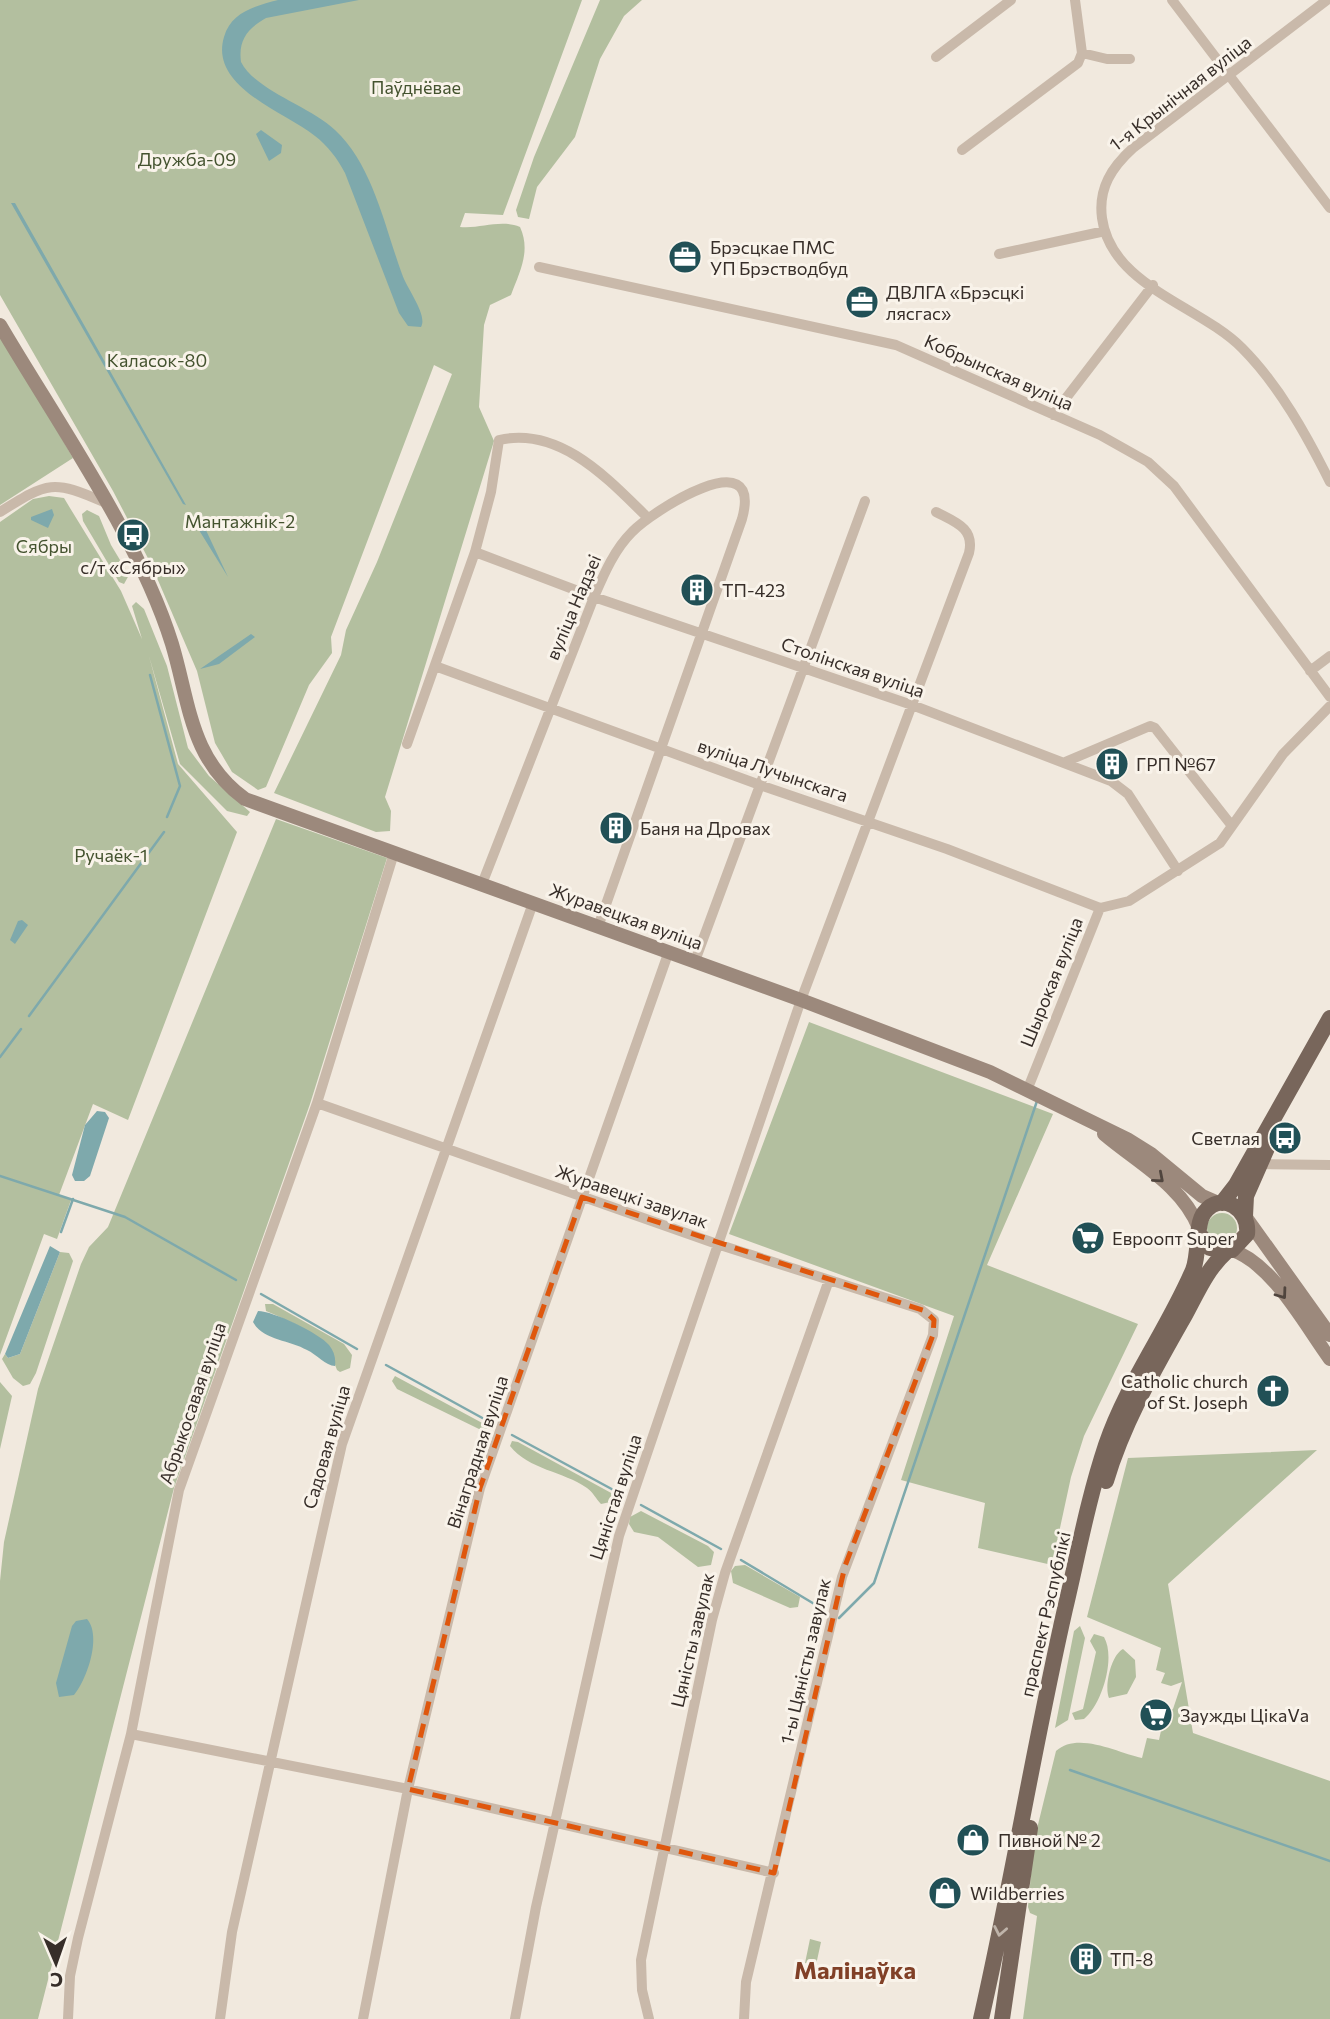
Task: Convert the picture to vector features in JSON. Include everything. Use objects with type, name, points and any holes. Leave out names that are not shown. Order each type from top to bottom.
[{"type":"main road","points":[[1285,1101],[1330,1018]]},
{"type":"main road","name":"праспект Рэспублікі","points":[[1002,2019],[1033,1811],[1100,1501],[1124,1432],[1202,1283],[1247,1234],[1246,1196],[1285,1101]]},
{"type":"main road","name":"праспект Рэспублікі","points":[[981,2019],[1045,1699],[1099,1467],[1114,1424],[1184,1290],[1197,1258],[1204,1213],[1220,1203],[1236,1185],[1285,1101]]},
{"type":"main road","points":[[1220,1203],[1235,1206],[1246,1217]]},
{"type":"main road","points":[[1200,1232],[1210,1248],[1229,1251]]},
{"type":"street","points":[[936,57],[1011,0]]},
{"type":"street","points":[[962,149],[1072,69],[1082,53],[1075,0]]},
{"type":"street","points":[[1172,0],[1330,208]]},
{"type":"street","name":"1-я Крынічная вуліца","points":[[1327,0],[1143,140],[1116,164],[1103,191],[1101,210],[1112,248],[1123,263],[1217,327],[1249,355],[1296,421],[1330,482]]},
{"type":"street","points":[[1082,53],[1107,60],[1130,59]]},
{"type":"street","points":[[999,254],[1105,231]]},
{"type":"street","name":"Кобрынская вуліца","points":[[539,267],[896,345],[1100,435],[1148,462],[1165,477],[1330,697]]},
{"type":"street","points":[[1053,415],[1153,285]]},
{"type":"street","name":"Журавецкая вуліца","points":[[0,325],[106,503],[145,579],[168,633],[190,713],[208,763],[222,781],[245,799],[669,951],[1028,1088],[1151,1154],[1195,1191],[1220,1203]]},
{"type":"street","points":[[407,744],[475,552],[493,481],[499,440],[532,437],[577,457],[604,475],[648,517]]},
{"type":"street","name":"вуліца Надзеі","points":[[482,884],[594,597],[616,552],[648,517],[677,498],[716,483],[731,483],[742,492],[742,519],[703,633]]},
{"type":"street","points":[[0,513],[36,490],[57,486],[106,503]]},
{"type":"street","points":[[695,961],[865,501]]},
{"type":"street","name":"Цяністая вуліца","points":[[515,2019],[554,1822],[614,1552],[801,1000],[971,549],[966,530],[936,512]]},
{"type":"street","name":"Столінская вуліца","points":[[475,552],[594,597],[912,705],[1111,781],[1123,789],[1178,871]]},
{"type":"street","points":[[598,927],[703,633]]},
{"type":"street","points":[[1311,671],[1330,656]]},
{"type":"street","name":"вуліца Лучынскага","points":[[435,666],[1100,908]]},
{"type":"street","name":"Шырокая вуліца","points":[[1028,1088],[1100,908],[1124,903],[1213,848],[1283,754],[1330,706]]},
{"type":"street","points":[[1065,762],[1140,727],[1150,726],[1155,728],[1232,826]]},
{"type":"street","name":"Абрыкосавая вуліца","points":[[68,2019],[69,1985],[78,1938],[131,1734],[188,1460],[317,1103],[385,890],[394,853]]},
{"type":"street","name":"Садовая вуліца","points":[[220,2019],[228,1952],[325,1510],[342,1444],[533,903]]},
{"type":"street","name":"Вінаградная вуліца","points":[[363,2019],[408,1789],[480,1488],[669,951]]},
{"type":"street","name":"Журавецкі завулак","points":[[317,1103],[717,1244],[920,1309],[933,1320]]},
{"type":"street","name":"Журавецкая вуліца","points":[[1087,1119],[1176,1192],[1188,1206],[1200,1232]]},
{"type":"street","points":[[1261,1164],[1330,1165]]},
{"type":"street","points":[[1246,1217],[1330,1335]]},
{"type":"street","points":[[1229,1251],[1250,1258],[1265,1270],[1330,1359]]},
{"type":"street","name":"Цяністы завулак","points":[[649,2019],[642,1990],[641,1960],[721,1587],[829,1280]]},
{"type":"street","name":"1-ы Цяністы завулак","points":[[744,2019],[744,1993],[774,1873],[817,1673],[845,1566],[932,1340],[933,1320]]},
{"type":"street","points":[[131,1734],[408,1789],[774,1873]]},
{"type":"highlighted area","points":[[582,1197],[925,1311],[934,1320],[933,1335],[845,1566],[774,1873],[408,1789],[480,1488]]},
{"type":"green space","points":[[0,0],[582,0],[503,215],[465,213],[460,227],[505,224],[520,227],[524,253],[511,295],[490,305],[484,325],[479,407],[494,441],[385,797],[391,811],[390,831],[376,832],[274,793],[341,655],[346,630],[377,562],[452,374],[434,365],[331,637],[332,653],[309,685],[266,787],[258,790],[232,772],[215,743],[197,671],[151,564],[113,491],[0,295]]},
{"type":"green space","points":[[600,0],[642,0],[624,16],[600,59],[575,137],[537,187],[529,219],[518,217],[516,210],[534,157]]},
{"type":"green space","points":[[0,332],[73,458],[0,505]]},
{"type":"green space","name":"Ручаёк-1","points":[[49,496],[64,498],[121,591],[142,639],[132,606],[136,602],[144,609],[167,666],[188,748],[209,776],[250,812],[247,816],[227,811],[180,764],[149,656],[178,764],[237,832],[128,1120],[93,1104],[59,1195],[71,1200],[57,1239],[44,1234],[0,1355],[0,522],[33,499]]},
{"type":"green space","points":[[87,510],[99,516],[111,545],[129,575],[124,584],[119,582],[83,521],[82,514]]},
{"type":"green space","points":[[276,819],[387,858],[310,1104],[174,1488],[38,2019],[0,2019],[0,1581],[4,1542],[38,1389],[81,1264],[89,1247],[108,1227]]},
{"type":"green space","points":[[809,1022],[1053,1114],[987,1265],[1138,1324],[1084,1436],[1071,1477],[1052,1565],[978,1548],[985,1503],[901,1480],[954,1316],[729,1234]]},
{"type":"green space","points":[[1222,1213],[1228,1214],[1236,1222],[1236,1234],[1228,1242],[1222,1243],[1216,1242],[1208,1234],[1207,1228],[1208,1222],[1216,1214]]},
{"type":"green space","points":[[60,1252],[69,1253],[73,1261],[36,1373],[30,1384],[23,1386],[13,1378],[2,1359],[5,1354],[8,1358],[20,1354]]},
{"type":"green space","points":[[265,1304],[273,1304],[344,1344],[352,1355],[350,1368],[340,1372],[337,1370],[326,1348],[318,1340],[300,1327],[266,1311]]},
{"type":"green space","points":[[395,1376],[486,1425],[488,1429],[479,1429],[397,1389],[392,1381]]},
{"type":"green space","points":[[0,1382],[12,1396],[0,1449]]},
{"type":"green space","points":[[512,1441],[613,1494],[615,1501],[601,1504],[578,1482],[536,1465],[518,1454],[510,1446]]},
{"type":"green space","points":[[1317,1450],[1168,1584],[1193,1733],[1330,1781],[1330,2019],[1023,2019],[1037,1916],[1030,1913],[1028,1907],[1034,1841],[1056,1751],[1065,1745],[1087,1743],[1142,1758],[1147,1738],[1159,1740],[1165,1712],[1173,1709],[1182,1682],[1171,1686],[1161,1683],[1165,1673],[1156,1670],[1161,1648],[1087,1617],[1128,1458]]},
{"type":"green space","points":[[641,1511],[708,1546],[714,1552],[711,1565],[698,1567],[658,1537],[634,1532],[629,1524],[630,1517]]},
{"type":"green space","points":[[745,1565],[800,1597],[798,1607],[790,1608],[733,1583],[731,1571],[735,1566]]},
{"type":"green space","points":[[1080,1626],[1085,1638],[1068,1720],[1055,1728],[1074,1631]]},
{"type":"green space","points":[[1094,1634],[1104,1637],[1108,1668],[1101,1692],[1091,1712],[1084,1719],[1075,1720],[1072,1713],[1083,1709],[1096,1652],[1090,1641]]},
{"type":"green space","points":[[1123,1649],[1135,1660],[1136,1677],[1127,1694],[1109,1698],[1107,1687],[1110,1672],[1115,1658]]},
{"type":"green space","points":[[810,1939],[821,1942],[816,1965],[805,1963]]},
{"type":"water","points":[[278,0],[359,0],[266,18],[254,26],[243,41],[241,62],[258,81],[324,121],[348,144],[376,198],[402,274],[422,316],[421,327],[408,326],[399,313],[339,162],[315,136],[253,96],[238,84],[228,70],[222,55],[227,28],[245,11]]},
{"type":"water","points":[[261,130],[282,145],[281,153],[269,161],[256,134]]},
{"type":"water","points":[[11,203],[15,203],[186,505],[183,504]]},
{"type":"water","points":[[52,509],[54,515],[48,528],[31,520],[31,517]]},
{"type":"water","points":[[197,519],[204,526],[228,577],[194,522]]},
{"type":"water","points":[[251,634],[255,637],[219,664],[200,669]]},
{"type":"water","points":[[22,920],[28,925],[15,944],[10,940],[18,921]]},
{"type":"water","points":[[97,1111],[105,1112],[109,1118],[90,1176],[84,1181],[75,1181],[72,1175],[85,1125]]},
{"type":"water","points":[[50,1246],[60,1252],[20,1354],[8,1358],[5,1354]]},
{"type":"water","points":[[258,1311],[284,1319],[324,1340],[333,1352],[335,1366],[300,1347],[263,1333],[253,1322]]},
{"type":"water","points":[[87,1619],[93,1636],[88,1668],[74,1695],[59,1697],[56,1683],[72,1626],[76,1621]]},
{"type":"waterway","points":[[150,675],[180,786],[167,817]]},
{"type":"waterway","points":[[29,1016],[164,832]]},
{"type":"waterway","points":[[0,1057],[21,1029]]},
{"type":"waterway","points":[[839,1618],[874,1583],[1037,1101]]},
{"type":"waterway","points":[[0,1176],[125,1217],[236,1280]]},
{"type":"waterway","points":[[61,1232],[73,1199]]},
{"type":"waterway","points":[[261,1294],[357,1349]]},
{"type":"waterway","points":[[386,1365],[486,1420]]},
{"type":"waterway","points":[[512,1435],[619,1493]]},
{"type":"waterway","points":[[641,1505],[721,1549]]},
{"type":"waterway","points":[[741,1560],[821,1608]]},
{"type":"waterway","points":[[1070,1770],[1330,1861]]},
{"type":"place","name":"Брэсцкае ПМС УП Брэстводбуд","points":[[685,257]]},
{"type":"place","name":"ДВЛГА «Брэсцкі лясгас»","points":[[862,302]]},
{"type":"place","name":"с/т «Сябры»","points":[[133,535]]},
{"type":"place","name":"ТП-423","points":[[697,590]]},
{"type":"place","name":"ГРП №67","points":[[1112,764]]},
{"type":"place","name":"Баня на Дровах","points":[[616,828]]},
{"type":"place","name":"Светлая","points":[[1285,1138]]},
{"type":"place","name":"Евроопт Super","points":[[1088,1238]]},
{"type":"place","name":"Catholic church of St. Joseph","points":[[1273,1391]]},
{"type":"place","name":"Заужды ЦікаVа","points":[[1156,1715]]},
{"type":"place","name":"Пивной № 2","points":[[973,1840]]},
{"type":"place","name":"Wildberries","points":[[945,1893]]},
{"type":"place","name":"ТП-8","points":[[1086,1959]]},
{"type":"district","name":"Малінаўка","points":[[855,1969]]},
{"type":"park label","name":"Паўднёвае","points":[[416,87]]},
{"type":"park label","name":"Дружба-09","points":[[187,159]]},
{"type":"park label","name":"Каласок-80","points":[[157,360]]},
{"type":"park label","name":"Мантажнік-2","points":[[240,521]]},
{"type":"park label","name":"Сябры","points":[[44,546]]}]
